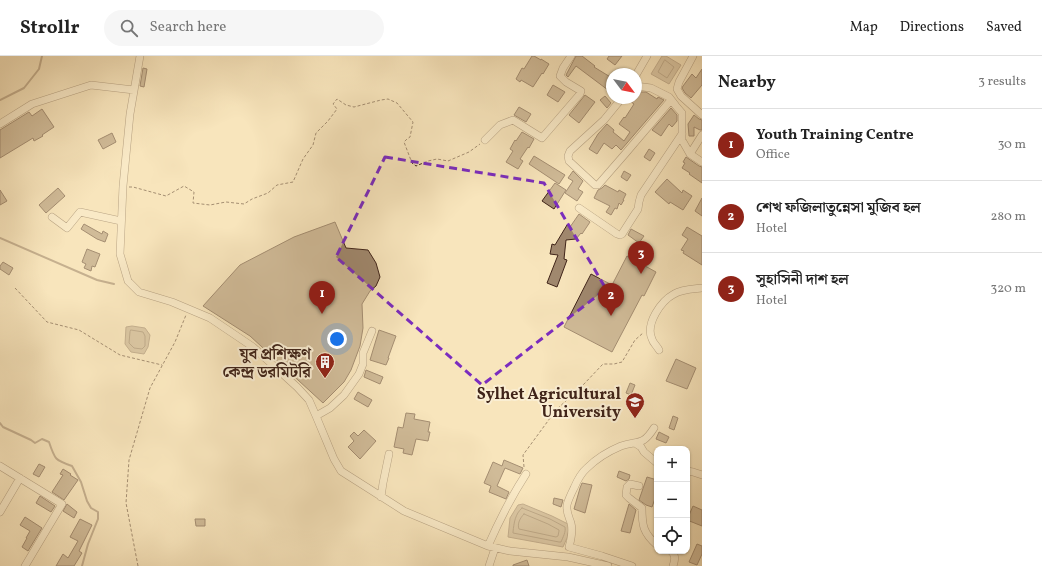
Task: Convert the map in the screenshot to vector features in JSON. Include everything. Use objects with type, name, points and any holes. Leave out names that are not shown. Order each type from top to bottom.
[{"type":"street","points":[[140,56],[130,114],[121,221],[120,254],[128,281],[139,292],[172,302],[210,318],[253,347],[309,400],[334,459],[341,471],[404,511],[492,547],[510,551],[568,557],[608,566]]},
{"type":"street","points":[[485,140],[500,125],[513,120],[542,138],[580,94],[581,90],[566,82],[560,76],[563,68],[571,56]]},
{"type":"street","points":[[640,68],[647,56]]},
{"type":"street","points":[[693,56],[679,82],[677,89],[681,96],[702,115]]},
{"type":"street","points":[[0,124],[32,104],[91,85],[134,90]]},
{"type":"street","points":[[642,87],[651,88],[661,93],[671,100],[682,113],[682,140],[690,154],[702,162]]},
{"type":"street","points":[[617,104],[604,120],[570,150],[568,156],[569,161],[595,185],[598,185],[671,100]]},
{"type":"street","points":[[579,208],[617,234],[622,234],[638,209],[641,195],[682,134]]},
{"type":"street","points":[[690,154],[702,136]]},
{"type":"street","points":[[52,217],[67,228],[80,212],[121,221]]},
{"type":"street","points":[[659,350],[651,339],[649,328],[663,304],[674,294],[688,289],[702,288]]},
{"type":"street","points":[[316,416],[330,408],[344,395],[358,374],[363,364],[363,353],[372,331]]},
{"type":"street","points":[[632,566],[569,547],[572,530],[566,507],[570,495],[579,478],[587,468],[602,456],[621,446],[643,441],[648,438],[654,428]]},
{"type":"street","points":[[635,443],[654,460]]},
{"type":"street","points":[[382,497],[383,483],[389,454]]},
{"type":"street","points":[[0,466],[62,504],[25,566]]},
{"type":"street","points":[[690,472],[702,476]]},
{"type":"street","points":[[490,566],[495,529],[526,474]]},
{"type":"street","points":[[0,512],[20,478]]},
{"type":"street","points":[[639,486],[630,484],[627,487],[626,495],[642,508],[642,522],[644,529],[649,538],[654,542]]},
{"type":"street","points":[[673,554],[675,558],[673,566]]},
{"type":"path","points":[[123,186],[134,187],[166,196],[184,186],[194,192],[193,203],[210,205],[226,202],[244,204],[252,199],[268,193],[277,185],[293,182],[303,159],[313,146],[316,133],[337,109],[333,104],[337,99],[346,105],[354,107],[388,99],[397,103],[413,122],[410,137],[404,142],[412,164],[416,166],[437,159],[448,162],[469,152],[485,140]]},
{"type":"path","points":[[15,288],[47,322],[79,330],[120,355],[163,365]]},
{"type":"path","points":[[138,566],[126,503],[129,460],[150,388],[175,342],[188,309]]},
{"type":"path","points":[[526,474],[523,464],[523,455],[539,431],[556,410],[603,364],[622,362],[635,340],[649,328]]},
{"type":"highlighted area","points":[[385,157],[544,183],[606,289],[482,385],[336,257]]},
{"type":"water","points":[[662,56],[666,56],[681,65],[669,84],[651,74]]},
{"type":"water","points":[[132,326],[145,328],[150,335],[148,347],[144,354],[131,352],[125,344],[126,327]]},
{"type":"water","points":[[523,504],[570,525],[563,547],[508,537],[510,518],[518,505]]},
{"type":"building","points":[[532,56],[549,64],[533,87],[521,80],[520,82],[516,79],[522,68],[524,69]]},
{"type":"building","points":[[576,56],[582,56],[595,66],[594,67],[606,74],[606,88],[576,66],[568,77],[566,75]]},
{"type":"building","points":[[609,56],[622,56],[615,65],[607,59]]},
{"type":"building","points":[[143,68],[147,69],[144,87],[140,86]]},
{"type":"building","points":[[702,69],[702,85],[691,98],[682,88],[692,74],[696,78]]},
{"type":"building","points":[[553,85],[565,92],[558,102],[547,95]]},
{"type":"building","points":[[642,92],[646,92],[657,99],[658,97],[664,100],[621,150],[616,145],[612,149],[604,143],[597,154],[589,149],[598,134],[607,124],[614,130],[613,132],[624,141],[630,132],[619,124],[624,117],[625,118],[634,104],[642,104]]},
{"type":"building","points":[[585,95],[595,102],[579,123],[569,115]]},
{"type":"building","points":[[605,96],[606,104],[610,104],[607,108],[600,100]]},
{"type":"building","points":[[519,107],[531,114],[526,122],[514,115]]},
{"type":"building","points":[[671,108],[677,115],[677,121],[672,127],[669,124],[661,136],[652,130]]},
{"type":"building","points":[[42,109],[54,127],[42,135],[43,136],[34,141],[33,138],[0,158],[0,130],[29,112],[32,116]]},
{"type":"building","points":[[694,115],[702,120],[702,130],[694,127],[694,136],[689,136],[688,124]]},
{"type":"building","points":[[522,132],[534,139],[520,159],[523,161],[518,169],[506,162],[513,151],[510,149]]},
{"type":"building","points":[[112,133],[116,142],[103,149],[98,140]]},
{"type":"building","points":[[649,149],[655,153],[650,161],[644,157]]},
{"type":"building","points":[[534,156],[565,175],[559,184],[529,164]]},
{"type":"building","points":[[686,157],[702,167],[702,183],[682,168]]},
{"type":"building","points":[[573,171],[583,181],[578,189],[583,192],[577,201],[565,193],[573,181],[568,178]]},
{"type":"building","points":[[624,171],[631,175],[627,181],[621,177]]},
{"type":"building","points":[[667,179],[682,193],[683,190],[692,196],[683,210],[670,202],[669,204],[655,192]]},
{"type":"building","points":[[555,183],[566,190],[554,209],[542,201]]},
{"type":"building","points":[[605,185],[618,192],[619,190],[626,194],[621,205],[619,203],[617,209],[615,208],[611,215],[606,212],[610,206],[594,198],[598,190]]},
{"type":"building","points":[[58,188],[65,196],[46,213],[39,205]]},
{"type":"building","points":[[0,190],[7,201],[0,205]]},
{"type":"building","points":[[702,198],[702,216],[695,211]]},
{"type":"building","points":[[579,214],[590,222],[582,234],[581,233],[576,239],[566,240],[564,259],[567,260],[557,287],[547,283],[558,255],[550,254],[552,244],[555,245],[567,225],[570,227]]},
{"type":"building","points":[[335,222],[346,248],[368,250],[376,263],[380,277],[376,286],[370,291],[362,304],[363,328],[360,346],[351,370],[344,382],[323,403],[250,336],[203,306],[240,265],[294,237]]},
{"type":"building","points":[[84,224],[102,234],[103,231],[108,234],[105,242],[81,229]]},
{"type":"building","points":[[687,227],[702,236],[702,265],[683,253],[684,251],[681,250],[688,239],[682,235]]},
{"type":"building","points":[[631,229],[644,236],[639,243],[628,235]]},
{"type":"building","points":[[87,249],[100,254],[95,267],[92,266],[91,271],[84,268],[86,264],[82,262]]},
{"type":"building","points":[[627,256],[656,272],[612,352],[564,327],[591,274],[612,285]]},
{"type":"building","points":[[3,262],[13,268],[9,275],[0,269]]},
{"type":"building","points":[[379,330],[396,336],[386,365],[370,360]]},
{"type":"building","points":[[676,359],[696,368],[687,389],[666,381]]},
{"type":"building","points":[[366,370],[383,377],[380,384],[364,377]]},
{"type":"building","points":[[630,383],[635,385],[631,395],[626,393]]},
{"type":"building","points":[[358,392],[372,400],[368,407],[354,399]]},
{"type":"building","points":[[406,413],[415,414],[414,419],[430,422],[428,441],[416,439],[412,455],[403,453],[404,449],[394,447],[398,427],[403,428]]},
{"type":"building","points":[[673,416],[678,418],[674,430],[669,428]]},
{"type":"building","points":[[364,430],[376,441],[360,459],[348,447],[354,441],[350,436],[354,432],[358,436]]},
{"type":"building","points":[[659,432],[669,437],[666,443],[656,439]]},
{"type":"building","points":[[504,460],[523,468],[520,474],[505,468],[497,486],[509,492],[506,499],[489,492],[491,486],[484,483],[493,462],[502,466]]},
{"type":"building","points":[[39,464],[45,467],[39,477],[33,474]]},
{"type":"building","points":[[63,469],[78,480],[64,500],[52,492],[63,475],[60,474]]},
{"type":"building","points":[[619,471],[630,475],[629,479],[626,481],[617,477]]},
{"type":"building","points":[[647,477],[654,479],[654,501],[652,507],[639,500]]},
{"type":"building","points":[[582,483],[592,485],[585,513],[574,509]]},
{"type":"building","points":[[40,496],[55,506],[51,512],[36,503]]},
{"type":"building","points":[[554,498],[563,500],[561,507],[553,504]]},
{"type":"building","points":[[67,504],[77,512],[74,518],[63,511]]},
{"type":"building","points":[[629,504],[636,510],[630,533],[621,531]]},
{"type":"building","points":[[693,506],[702,510],[702,526],[690,521],[690,513]]},
{"type":"building","points":[[25,517],[42,528],[28,551],[22,547],[30,531],[20,525]]},
{"type":"building","points":[[80,519],[92,525],[79,551],[82,553],[74,566],[56,566],[63,554],[68,558],[78,541],[70,537]]},
{"type":"building","points":[[195,519],[205,519],[205,526],[196,526]]},
{"type":"building","points":[[697,544],[702,546],[702,554],[697,565],[689,562]]},
{"type":"building","points":[[527,560],[529,566],[513,566],[513,565]]},
{"type":"waterway","points":[[0,100],[24,88],[39,69],[42,56]]},
{"type":"waterway","points":[[0,238],[97,280],[114,284]]},
{"type":"waterway","points":[[0,423],[3,427],[35,443],[42,439],[49,442],[54,456],[59,461],[72,466],[81,482],[87,501],[91,508],[98,512],[98,519],[88,544],[82,566]]},
{"type":"place","name":"সুহাসিনী দাশ হল","points":[[641,274]]},
{"type":"place","name":"Youth Training Centre","points":[[322,314]]},
{"type":"place","name":"শেখ ফজিলাতুন্নেসা মুজিব হল","points":[[611,316]]},
{"type":"place","name":"যুব প্রশিক্ষণ কেন্দ্র ডরমিটরি","points":[[325,379]]},
{"type":"place","name":"Sylhet Agricultural University","points":[[635,419]]}]
